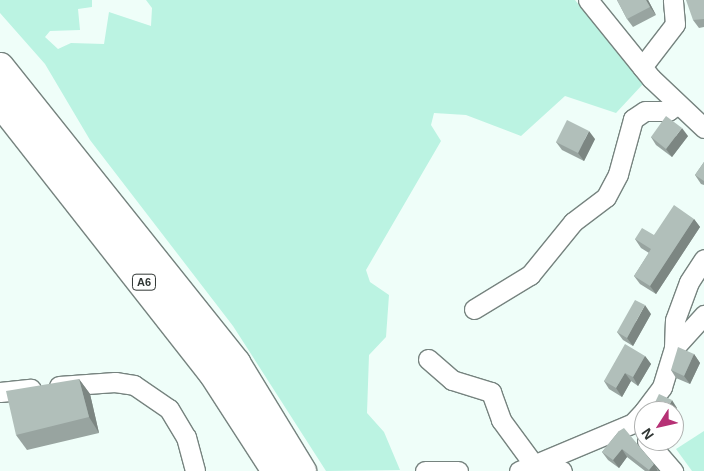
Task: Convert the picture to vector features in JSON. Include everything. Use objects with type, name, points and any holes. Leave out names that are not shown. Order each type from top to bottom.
[{"type":"highway","name":"A6","points":[[0,67],[236,363],[302,471]]},
{"type":"highway","name":"A6","points":[[0,102],[212,372],[276,471]]},
{"type":"street","points":[[588,0],[642,68],[704,128]]},
{"type":"street","points":[[642,68],[675,24],[673,0]]},
{"type":"street","points":[[474,309],[530,276],[573,222],[606,197],[618,174],[633,119],[645,111],[668,111],[678,104]]},
{"type":"street","points":[[651,401],[662,388],[674,348],[675,320],[701,268]]},
{"type":"street","points":[[674,348],[704,315]]},
{"type":"street","points":[[428,359],[452,380],[491,392],[500,420],[530,466],[562,471]]},
{"type":"street","points":[[0,392],[86,383],[134,385],[169,410],[186,437],[195,471]]},
{"type":"street","points":[[530,466],[634,418]]},
{"type":"street","points":[[656,451],[673,471]]},
{"type":"street","points":[[425,471],[458,471]]},
{"type":"green space","points":[[0,0],[92,0],[92,7],[78,9],[80,30],[50,31],[45,37],[58,49],[71,43],[104,44],[109,12],[151,26],[152,8],[146,0],[575,0],[643,84],[616,113],[565,96],[521,136],[466,115],[434,113],[431,125],[441,141],[366,270],[370,282],[389,295],[386,337],[369,355],[367,413],[384,432],[400,470],[326,471],[233,326],[90,140],[45,64],[0,13]]},
{"type":"green space","points":[[704,431],[704,471],[692,471],[677,451],[684,451],[684,444]]},
{"type":"building","points":[[617,0],[646,0],[650,7],[627,19]]},
{"type":"building","points":[[686,0],[704,0],[704,19],[693,20]]},
{"type":"building","points":[[666,116],[682,128],[666,149],[651,137]]},
{"type":"building","points":[[567,120],[589,131],[578,153],[556,142]]},
{"type":"building","points":[[704,162],[704,181],[695,175]]},
{"type":"building","points":[[674,205],[694,219],[650,286],[634,276],[651,249],[635,239],[642,228],[654,235]]},
{"type":"building","points":[[635,300],[645,305],[627,338],[617,332]]},
{"type":"building","points":[[625,344],[645,356],[633,377],[625,373],[616,388],[604,381]]},
{"type":"building","points":[[678,347],[694,354],[684,376],[671,370]]},
{"type":"building","points":[[79,379],[89,417],[16,435],[6,391]]},
{"type":"building","points":[[659,394],[672,400],[671,401],[656,401]]},
{"type":"building","points":[[624,428],[634,440],[634,451],[643,451],[654,464],[649,470],[622,449],[613,460],[602,452],[619,431]]}]
